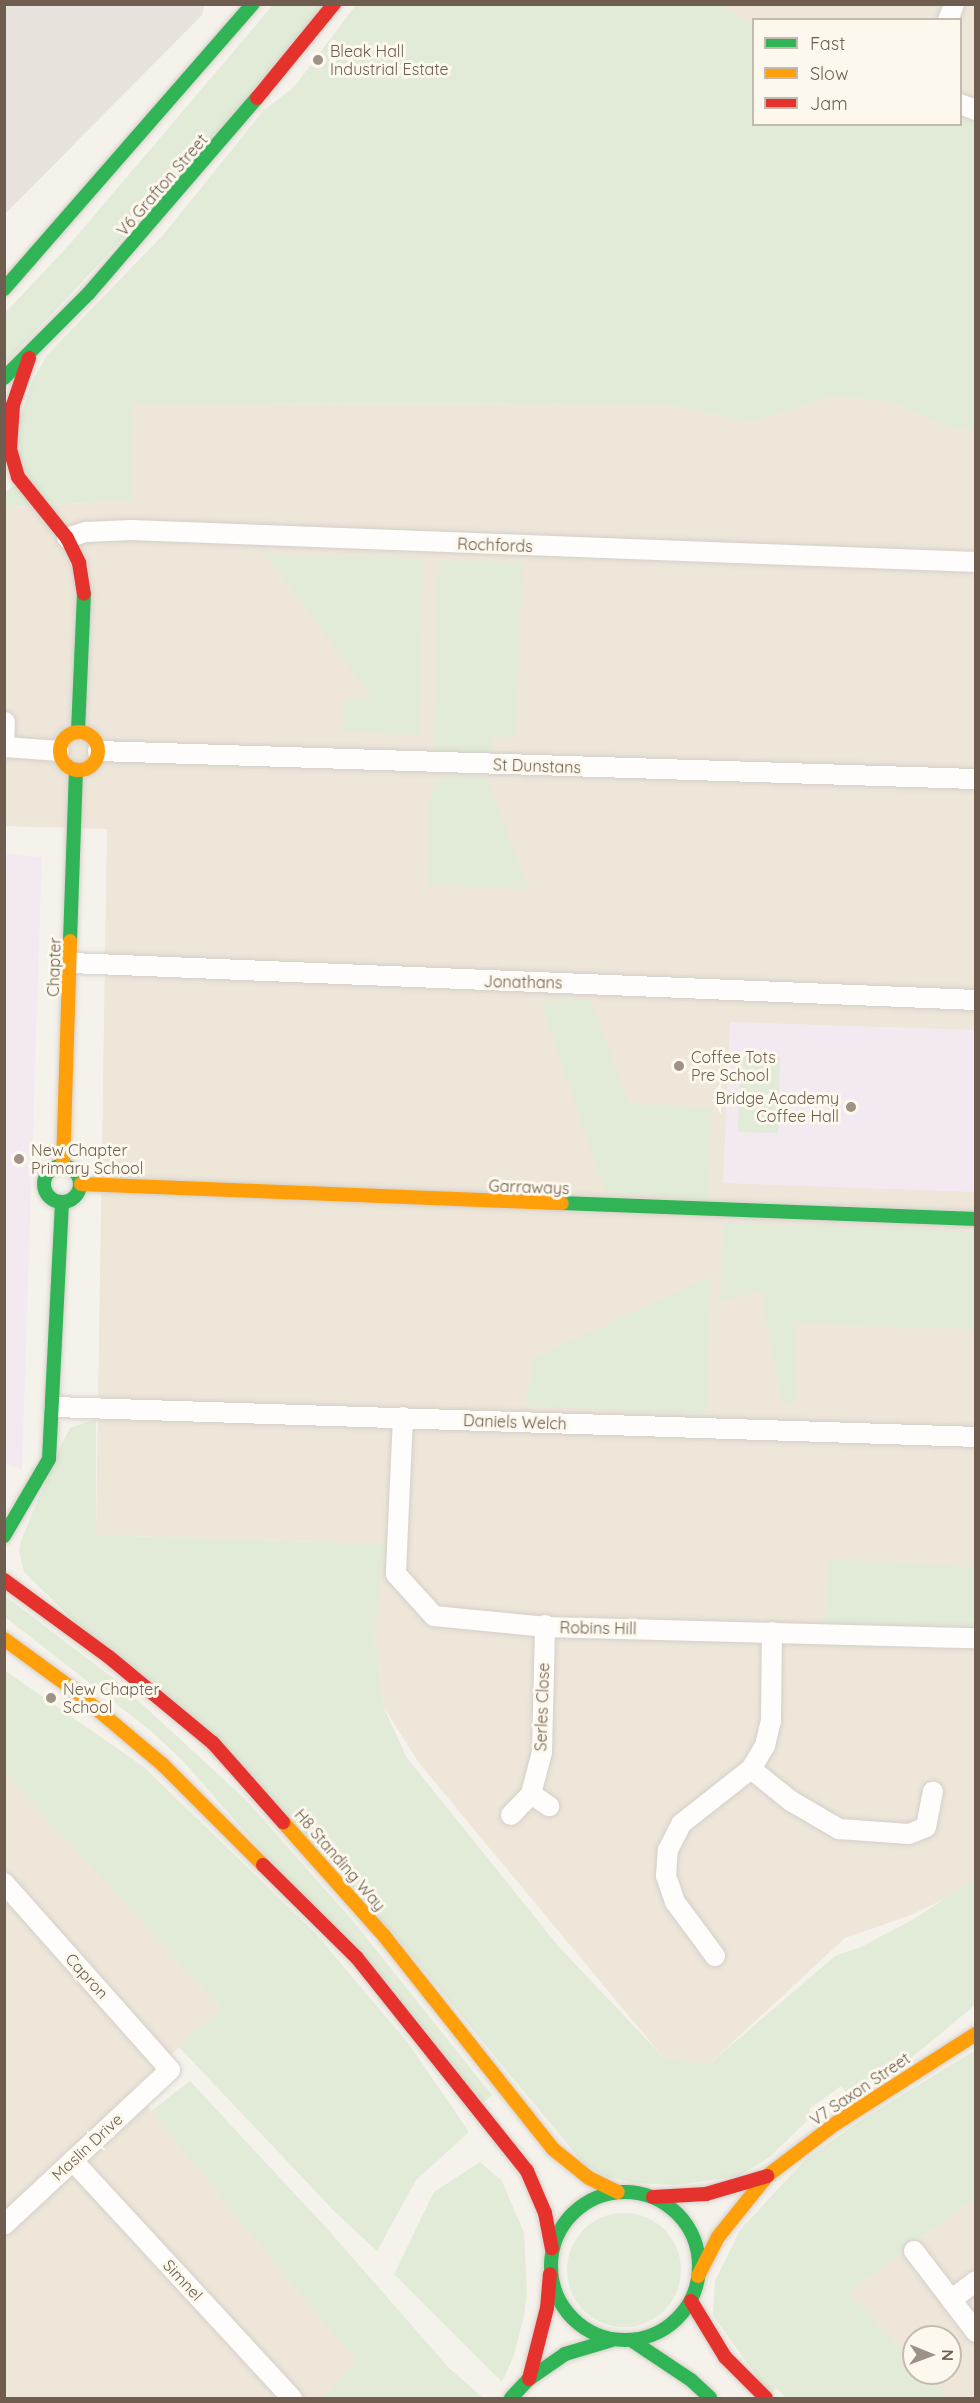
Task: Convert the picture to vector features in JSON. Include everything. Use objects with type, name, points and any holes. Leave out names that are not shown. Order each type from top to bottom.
[{"type":"main road","points":[[4,289],[253,4]]},
{"type":"main road","name":"V6 Grafton Street","points":[[4,378],[181,190],[334,4]]},
{"type":"main road","points":[[31,351],[10,422],[10,449],[18,477],[67,538],[79,563],[84,593],[78,731]]},
{"type":"main road","points":[[4,472],[18,477]]},
{"type":"main road","points":[[78,731],[90,735],[98,752],[89,768],[76,770],[62,762],[59,751],[67,736],[78,731]]},
{"type":"main road","name":"Chapter","points":[[63,1166],[76,770]]},
{"type":"main road","points":[[63,1166],[74,1170],[81,1184],[77,1195],[62,1203],[48,1196],[44,1186],[51,1169],[63,1166]]},
{"type":"main road","name":"Garraways","points":[[81,1184],[975,1219]]},
{"type":"main road","points":[[4,1536],[9,1523],[49,1459],[54,1407],[62,1203]]},
{"type":"main road","name":"H8 Standing Way","points":[[4,1580],[109,1657],[213,1743],[385,1937],[501,2086],[545,2138],[589,2178],[618,2192]]},
{"type":"main road","points":[[5,1639],[74,1690],[221,1819],[357,1958],[477,2104],[520,2161],[545,2213],[552,2248],[547,2308],[527,2381]]},
{"type":"main road","name":"V7 Saxon Street","points":[[698,2276],[718,2237],[767,2176],[835,2124],[972,2036]]},
{"type":"main road","name":"V7 Saxon Street","points":[[653,2197],[705,2194],[767,2176]]},
{"type":"main road","points":[[511,2398],[527,2381],[565,2354],[612,2340],[631,2340],[666,2328],[691,2301],[698,2276],[698,2257],[689,2229],[670,2207],[653,2197],[618,2192],[596,2197],[576,2209],[561,2227],[552,2248]]},
{"type":"main road","points":[[550,2274],[564,2310],[594,2334],[612,2340]]},
{"type":"main road","points":[[691,2301],[725,2357],[766,2398]]},
{"type":"main road","points":[[631,2340],[691,2380],[710,2398]]},
{"type":"street","name":"Rochfords","points":[[67,538],[86,532],[131,530],[975,562]]},
{"type":"street","points":[[5,722],[5,747],[59,751]]},
{"type":"street","name":"St Dunstans","points":[[98,752],[975,779]]},
{"type":"street","name":"Jonathans","points":[[71,963],[975,1000]]},
{"type":"street","name":"Daniels Welch","points":[[54,1407],[975,1437]]},
{"type":"street","name":"Robins Hill","points":[[403,1417],[396,1574],[434,1616],[545,1625],[975,1638]]},
{"type":"street","name":"Serles Close","points":[[511,1815],[531,1794],[542,1752],[545,1625]]},
{"type":"street","points":[[716,1956],[675,1902],[666,1876],[668,1850],[681,1824],[751,1768],[765,1746],[771,1721],[772,1632]]},
{"type":"street","points":[[751,1768],[791,1801],[839,1830],[909,1834],[926,1827],[933,1792]]},
{"type":"street","points":[[531,1794],[549,1806]]},
{"type":"street","name":"Capron","points":[[4,1883],[170,2070]]},
{"type":"street","name":"Maslin Drive","points":[[4,2225],[170,2070]]},
{"type":"street","name":"Simnel","points":[[73,2161],[292,2398]]},
{"type":"street","points":[[914,2251],[975,2332]]},
{"type":"street","points":[[951,2300],[975,2281]]},
{"type":"shaded area","points":[[5,4],[204,5],[202,15],[5,214]]},
{"type":"shaded area","points":[[689,5],[975,5],[975,123],[962,117],[962,18],[752,18],[752,30]]},
{"type":"shaded area","points":[[832,396],[888,401],[952,428],[975,429],[975,1884],[911,1915],[845,1938],[708,2065],[663,2057],[419,1763],[383,1706],[375,1638],[384,1544],[96,1535],[107,829],[5,826],[5,507],[131,501],[132,404],[662,403],[753,422]]},
{"type":"shaded area","name":"New Chapter Primary School","points":[[5,854],[42,857],[22,1470],[4,1462]]},
{"type":"shaded area","name":"Bridge Academy Coffee Hall","points":[[730,1022],[975,1030],[975,1192],[723,1183]]},
{"type":"shaded area","points":[[6,1771],[223,2010],[133,2088],[357,2361],[323,2398],[5,2398]]},
{"type":"shaded area","points":[[975,2197],[975,2398],[949,2398],[936,2385],[962,2385],[962,2325],[902,2325],[902,2349],[848,2292]]},
{"type":"green space","points":[[273,5],[325,5],[182,175],[5,364],[5,313],[70,244]]},
{"type":"green space","points":[[356,5],[722,5],[752,25],[752,126],[962,126],[962,117],[975,123],[975,429],[952,428],[888,401],[832,396],[753,422],[662,403],[133,404],[131,501],[5,507],[4,493],[25,478],[14,437],[32,382],[47,355],[164,234],[263,111],[294,87]]},
{"type":"green space","points":[[266,554],[423,559],[420,735],[343,731],[345,699],[372,698]]},
{"type":"green space","points":[[439,560],[522,563],[516,737],[491,736],[491,758],[440,755],[433,746]]},
{"type":"green space","points":[[445,777],[487,778],[528,889],[428,885],[431,789]]},
{"type":"green space","points":[[590,999],[629,1104],[711,1108],[709,1201],[605,1191],[541,1002]]},
{"type":"green space","points":[[741,1055],[780,1057],[778,1133],[738,1132]]},
{"type":"green space","points":[[723,1223],[975,1232],[975,1329],[795,1323],[797,1403],[782,1403],[761,1290],[720,1302]]},
{"type":"green space","points":[[711,1276],[706,1414],[525,1406],[535,1358]]},
{"type":"green space","points":[[96,1419],[96,1535],[384,1544],[375,1638],[383,1706],[407,1758],[559,1947],[663,2057],[708,2065],[835,1956],[861,1947],[912,1920],[975,1879],[975,2005],[893,2073],[846,2093],[841,2086],[809,2109],[812,2116],[771,2156],[739,2176],[676,2185],[635,2183],[608,2177],[585,2165],[392,1932],[24,1572],[19,1551],[22,1538],[62,1443],[70,1428]]},
{"type":"green space","points":[[827,1559],[975,1567],[975,1626],[826,1624]]},
{"type":"green space","points":[[4,1595],[118,1682],[245,1799],[353,1921],[492,2095],[483,2103],[183,1761],[151,1731],[5,1617]]},
{"type":"green space","points":[[4,1670],[144,1767],[317,1935],[408,2043],[469,2132],[416,2180],[377,2251],[335,2212],[178,2046],[223,2010],[5,1773]]},
{"type":"green space","points":[[974,2051],[975,2197],[848,2292],[902,2349],[902,2385],[936,2385],[949,2398],[786,2398],[776,2388],[770,2395],[713,2315],[715,2281],[740,2230],[805,2160],[863,2119]]},
{"type":"green space","points":[[190,2081],[331,2233],[449,2368],[483,2398],[323,2398],[356,2361],[151,2111]]},
{"type":"green space","points":[[480,2162],[502,2181],[524,2233],[527,2293],[524,2316],[513,2358],[502,2382],[394,2274],[434,2192]]},
{"type":"green space","points":[[624,2213],[646,2217],[664,2230],[677,2248],[681,2270],[677,2292],[664,2310],[646,2323],[624,2327],[602,2323],[584,2310],[571,2292],[567,2270],[571,2248],[584,2230],[602,2217]]},
{"type":"traffic: fast","points":[[4,289],[253,4]]},
{"type":"traffic: fast","points":[[4,378],[89,293],[257,98]]},
{"type":"traffic: fast","points":[[78,731],[84,594]]},
{"type":"traffic: fast","points":[[70,941],[76,770]]},
{"type":"traffic: fast","points":[[62,1166],[75,1171],[80,1184],[75,1197],[62,1202],[49,1197],[44,1184],[49,1171],[62,1166]]},
{"type":"traffic: fast","points":[[4,1536],[49,1459],[62,1203]]},
{"type":"traffic: fast","points":[[562,1203],[976,1219]]},
{"type":"traffic: fast","points":[[625,2192],[639,2193],[653,2198],[666,2204],[677,2214],[687,2225],[693,2238],[698,2252],[699,2266],[698,2280],[693,2294],[687,2307],[677,2318],[666,2328],[653,2334],[639,2339],[625,2340],[611,2339],[597,2334],[584,2328],[573,2318],[563,2307],[557,2294],[552,2280],[551,2266],[552,2252],[557,2238],[563,2225],[573,2214],[584,2204],[597,2198],[611,2193],[625,2192]]},
{"type":"traffic: fast","points":[[511,2398],[529,2379],[565,2354],[612,2340]]},
{"type":"traffic: fast","points":[[631,2340],[691,2380],[710,2398]]},
{"type":"traffic: slow","points":[[79,732],[93,737],[98,751],[93,765],[79,770],[65,765],[60,751],[65,737],[79,732]]},
{"type":"traffic: slow","points":[[63,1166],[70,941]]},
{"type":"traffic: slow","points":[[81,1184],[562,1203]]},
{"type":"traffic: slow","points":[[4,1639],[74,1690],[163,1765],[263,1865]]},
{"type":"traffic: slow","points":[[283,1822],[385,1937],[553,2149],[589,2178],[618,2192]]},
{"type":"traffic: slow","points":[[698,2276],[718,2237],[767,2176],[835,2124],[976,2034]]},
{"type":"traffic: jam","points":[[257,98],[334,4]]},
{"type":"traffic: jam","points":[[29,358],[13,405],[10,449],[18,477],[67,538],[79,563],[84,594]]},
{"type":"traffic: jam","points":[[4,1580],[109,1657],[213,1743],[283,1822]]},
{"type":"traffic: jam","points":[[263,1865],[357,1958],[527,2171],[545,2213],[552,2248]]},
{"type":"traffic: jam","points":[[653,2197],[706,2194],[767,2176]]},
{"type":"traffic: jam","points":[[529,2379],[547,2308],[550,2274]]},
{"type":"traffic: jam","points":[[691,2301],[725,2357],[766,2398]]},
{"type":"place","name":"Bleak Hall Industrial Estate","points":[[318,60]]},
{"type":"place","name":"Coffee Tots Pre School","points":[[679,1066]]},
{"type":"place","name":"Bridge Academy Coffee Hall","points":[[851,1107]]},
{"type":"place","name":"New Chapter Primary School","points":[[19,1159]]},
{"type":"place","name":"New Chapter School","points":[[51,1698]]}]
